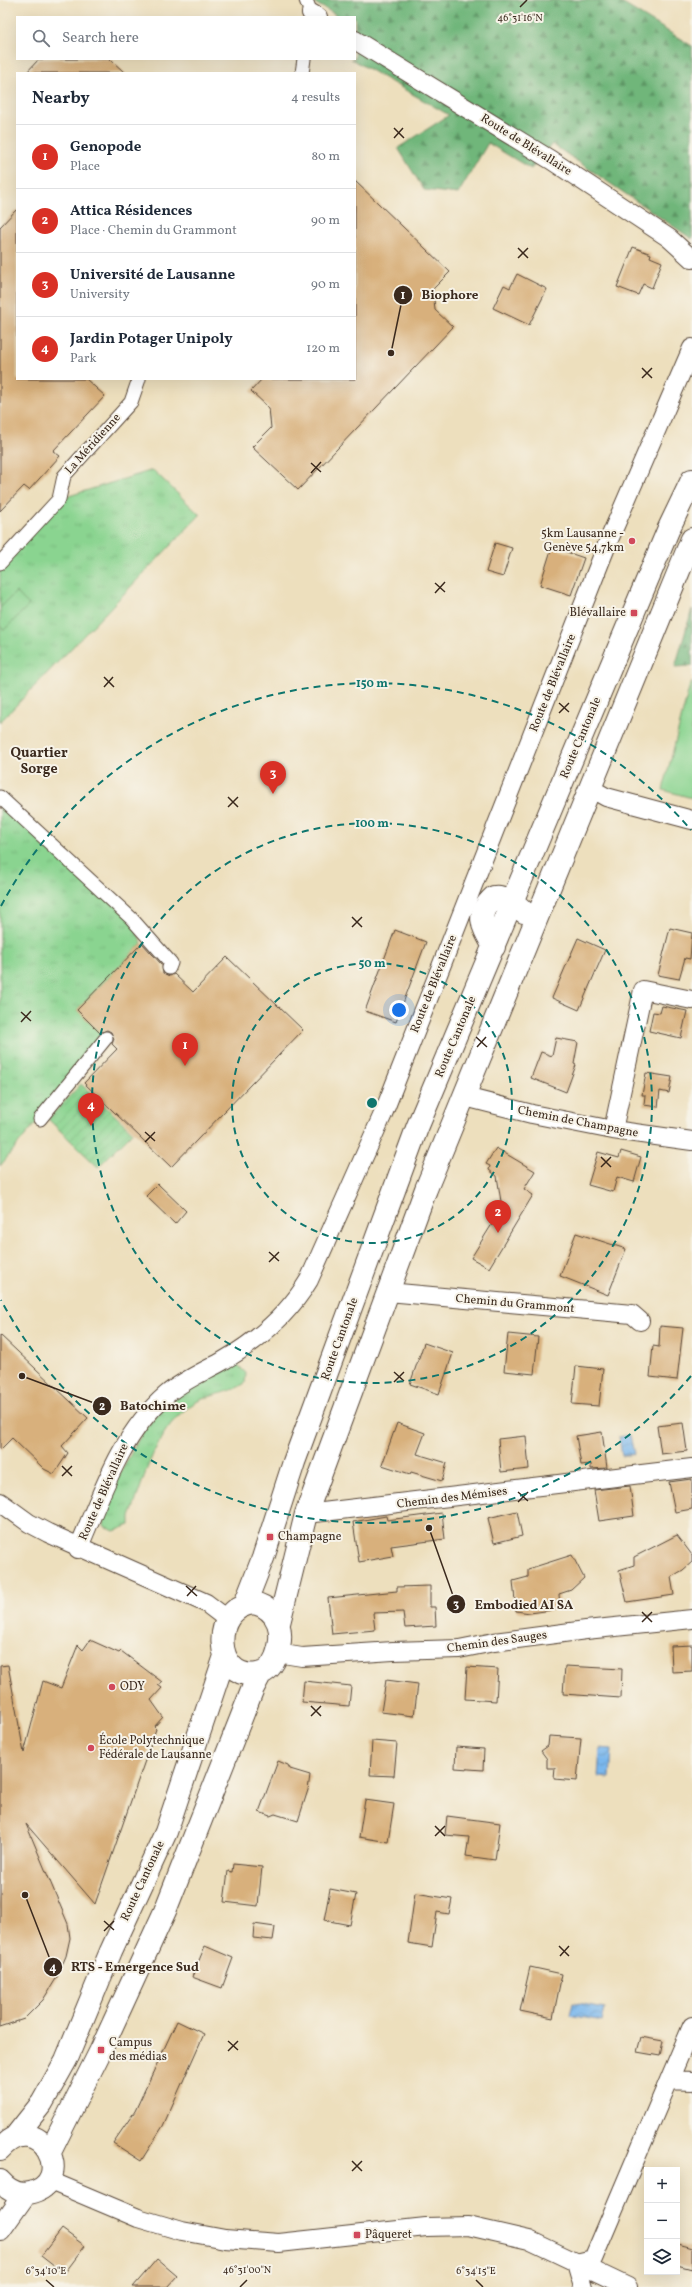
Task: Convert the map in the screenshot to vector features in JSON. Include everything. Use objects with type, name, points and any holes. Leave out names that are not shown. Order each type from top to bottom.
[{"type":"main road","name":"Route Cantonale","points":[[245,1604],[263,1558],[294,1462],[417,1128],[669,528],[692,480]]},
{"type":"main road","points":[[279,1623],[274,1615],[264,1606],[254,1603],[245,1604],[233,1611],[227,1619],[224,1630],[225,1656],[236,1671],[250,1675],[261,1673],[269,1669],[277,1653],[279,1623],[306,1514],[388,1292],[429,1182],[500,1013],[692,539]]},
{"type":"main road","points":[[500,1013],[505,975],[525,921],[524,912],[512,903]]},
{"type":"main road","name":"Route Cantonale","points":[[7,2143],[42,2103],[66,2060],[111,1951],[166,1832],[190,1765],[225,1656]]},
{"type":"main road","points":[[50,2152],[101,2050],[166,1911],[253,1688],[261,1673]]},
{"type":"main road","points":[[0,2181],[5,2188],[14,2193],[25,2194],[34,2192],[48,2180],[53,2166],[50,2152],[45,2145],[31,2137],[7,2143]]},
{"type":"main road","points":[[0,2230],[25,2194]]},
{"type":"street","name":"Route de Blévallaire","points":[[356,41],[557,164],[669,238],[692,259]]},
{"type":"street","points":[[302,72],[304,60]]},
{"type":"street","name":"Route de Blévallaire","points":[[78,1548],[120,1451],[141,1420],[177,1386],[249,1344],[297,1301],[309,1280],[383,1114],[608,542],[692,348]]},
{"type":"street","name":"La Méridienne","points":[[0,563],[59,499],[64,476],[131,402],[139,380]]},
{"type":"street","points":[[673,391],[692,385]]},
{"type":"street","points":[[590,788],[606,797],[692,820]]},
{"type":"street","points":[[0,797],[131,918],[171,963],[169,968]]},
{"type":"street","points":[[613,1130],[643,990],[692,1000]]},
{"type":"street","points":[[40,1119],[106,1038]]},
{"type":"street","name":"Chemin de Champagne","points":[[465,1097],[532,1114],[613,1130],[692,1141]]},
{"type":"street","name":"Chemin du Grammont","points":[[388,1292],[632,1314],[640,1321]]},
{"type":"street","name":"Chemin des Mémises","points":[[306,1514],[692,1468]]},
{"type":"street","points":[[0,1502],[28,1523],[78,1548],[206,1603],[227,1619]]},
{"type":"street","name":"Chemin des Sauges","points":[[277,1653],[302,1657],[393,1651],[459,1649],[494,1642],[586,1630],[692,1620]]},
{"type":"street","points":[[576,2263],[593,2259],[692,2026]]},
{"type":"street","points":[[669,2080],[692,2081]]},
{"type":"street","points":[[48,2180],[138,2218],[182,2231],[225,2239],[279,2243],[420,2227],[468,2226],[529,2240],[628,2287]]},
{"type":"street","points":[[576,2263],[583,2287]]},
{"type":"green space","points":[[309,0],[617,0],[692,46],[692,239],[552,144],[531,169],[488,143],[458,194],[424,190],[398,148],[449,115],[353,60],[356,60],[356,16],[335,16],[335,14]]},
{"type":"green space","points":[[153,470],[200,515],[0,722],[0,626],[4,630],[16,593],[0,608],[0,563],[59,499]]},
{"type":"green space","points":[[16,592],[29,605],[4,630],[0,626],[0,608]]},
{"type":"green space","points":[[692,609],[692,666],[675,667]]},
{"type":"green space","points":[[692,682],[692,798],[663,790],[690,684]]},
{"type":"green space","points":[[0,797],[131,918],[142,943],[77,1010],[106,1038],[0,1166]]},
{"type":"green space","points":[[81,1084],[133,1132],[98,1167],[48,1119]]},
{"type":"green space","points":[[237,1364],[246,1373],[245,1383],[234,1389],[196,1402],[182,1412],[161,1438],[147,1468],[130,1517],[130,1525],[114,1531],[104,1526],[104,1518],[108,1501],[114,1486],[149,1424],[178,1396],[189,1388],[213,1374]]},
{"type":"water","points":[[630,1435],[634,1454],[622,1456],[619,1437]]},
{"type":"water","points":[[600,1748],[612,1749],[610,1778],[598,1777]]},
{"type":"water","points":[[573,2002],[605,2008],[602,2021],[570,2015]]},
{"type":"building","points":[[38,60],[111,60],[124,72],[27,72]]},
{"type":"building","points":[[356,182],[450,272],[433,289],[435,310],[453,327],[298,490],[252,447],[271,428],[269,408],[251,391],[261,380],[356,380]]},
{"type":"building","points":[[16,210],[16,380],[87,380],[105,396],[53,451],[60,456],[29,490],[24,486],[0,511],[0,227]]},
{"type":"building","points":[[633,247],[651,254],[650,257],[662,262],[652,288],[643,284],[638,295],[617,287]]},
{"type":"building","points":[[517,274],[547,289],[529,325],[493,308],[504,285],[510,288]]},
{"type":"building","points":[[495,543],[512,548],[503,577],[486,572]]},
{"type":"building","points":[[552,547],[584,558],[571,595],[540,585]]},
{"type":"building","points":[[670,928],[692,933],[690,959],[685,958],[679,979],[658,975]]},
{"type":"building","points":[[395,930],[426,942],[396,1022],[365,1011]]},
{"type":"building","points":[[578,938],[605,950],[579,1010],[552,998]]},
{"type":"building","points":[[142,943],[162,965],[163,973],[170,976],[174,974],[193,992],[227,957],[303,1030],[171,1167],[84,1083],[117,1049],[112,1044],[114,1039],[111,1032],[107,1030],[100,1033],[77,1010]]},
{"type":"building","points":[[662,1006],[687,1011],[681,1038],[649,1031],[653,1012],[660,1013]]},
{"type":"building","points":[[556,1038],[578,1042],[574,1064],[576,1065],[566,1092],[531,1078],[541,1052],[552,1056]]},
{"type":"building","points":[[646,1073],[672,1077],[669,1093],[660,1091],[658,1107],[644,1105],[645,1095],[642,1095]]},
{"type":"building","points":[[496,1148],[535,1171],[524,1189],[533,1195],[489,1268],[471,1258],[502,1208],[497,1176],[489,1170],[490,1166],[486,1164]]},
{"type":"building","points":[[621,1151],[641,1157],[634,1182],[617,1177],[613,1192],[588,1185],[598,1152],[619,1158]]},
{"type":"building","points":[[158,1184],[186,1211],[175,1224],[146,1196]]},
{"type":"building","points":[[576,1233],[626,1249],[608,1295],[560,1276]]},
{"type":"building","points":[[660,1326],[683,1328],[677,1380],[650,1377],[653,1346],[659,1347]]},
{"type":"building","points":[[508,1334],[538,1337],[534,1374],[504,1371]]},
{"type":"building","points":[[0,1335],[88,1418],[62,1446],[68,1453],[54,1474],[44,1469],[12,1438],[0,1450]]},
{"type":"building","points":[[424,1343],[453,1353],[439,1394],[410,1384]]},
{"type":"building","points":[[576,1366],[603,1369],[599,1406],[572,1404]]},
{"type":"building","points":[[397,1423],[425,1433],[417,1454],[447,1463],[442,1481],[411,1472],[410,1474],[382,1465]]},
{"type":"building","points":[[683,1423],[687,1451],[661,1454],[657,1426]]},
{"type":"building","points":[[602,1432],[607,1468],[591,1469],[591,1464],[581,1465],[576,1436]]},
{"type":"building","points":[[526,1436],[529,1469],[501,1472],[498,1439]]},
{"type":"building","points":[[692,1479],[692,1509],[675,1512],[669,1482]]},
{"type":"building","points":[[630,1486],[634,1516],[599,1521],[594,1490]]},
{"type":"building","points":[[517,1511],[522,1536],[494,1543],[488,1518]]},
{"type":"building","points":[[442,1513],[445,1539],[391,1546],[393,1556],[359,1562],[353,1522],[386,1516],[387,1520]]},
{"type":"building","points":[[677,1535],[692,1555],[692,1562],[683,1570],[671,1577],[674,1595],[627,1602],[619,1570],[634,1565],[634,1557]]},
{"type":"building","points":[[572,1555],[584,1578],[571,1590],[559,1594],[560,1609],[530,1613],[516,1611],[513,1581],[528,1577],[528,1569]]},
{"type":"building","points":[[430,1586],[430,1607],[435,1607],[436,1626],[405,1628],[403,1612],[373,1613],[375,1630],[332,1634],[328,1598],[397,1591],[397,1587]]},
{"type":"building","points":[[90,1640],[119,1653],[121,1651],[162,1682],[158,1685],[162,1688],[151,1700],[163,1717],[154,1727],[156,1729],[95,1904],[26,1824],[68,1924],[70,1938],[66,1956],[57,1977],[43,2000],[24,2019],[0,2027],[0,1666],[8,1665],[24,1753],[43,1681],[61,1688],[78,1645],[83,1650]]},
{"type":"building","points":[[692,1645],[692,1671],[672,1672],[671,1646]]},
{"type":"building","points":[[565,1666],[622,1669],[621,1698],[563,1694]]},
{"type":"building","points":[[467,1667],[498,1669],[496,1701],[465,1699]]},
{"type":"building","points":[[386,1680],[418,1684],[414,1716],[381,1712]]},
{"type":"building","points":[[304,1681],[351,1686],[349,1706],[302,1702]]},
{"type":"building","points":[[549,1736],[581,1738],[577,1781],[554,1779],[555,1768],[547,1768],[547,1759],[541,1751],[548,1746]]},
{"type":"building","points":[[372,1741],[397,1743],[394,1776],[370,1775]]},
{"type":"building","points":[[456,1747],[484,1749],[483,1770],[455,1768]]},
{"type":"building","points":[[278,1761],[288,1765],[290,1769],[310,1775],[308,1790],[298,1821],[275,1814],[270,1816],[259,1812]]},
{"type":"building","points":[[365,1800],[394,1804],[388,1842],[359,1837]]},
{"type":"building","points":[[447,1816],[500,1823],[495,1860],[466,1856],[469,1837],[445,1835]]},
{"type":"building","points":[[233,1864],[262,1867],[258,1906],[224,1902],[228,1871],[232,1872]]},
{"type":"building","points":[[330,1889],[356,1894],[350,1925],[324,1920]]},
{"type":"building","points":[[415,1893],[452,1899],[449,1914],[437,1912],[432,1947],[408,1943]]},
{"type":"building","points":[[254,1924],[275,1927],[273,1940],[253,1938]]},
{"type":"building","points":[[205,1946],[233,1958],[222,1988],[192,1977]]},
{"type":"building","points":[[530,1967],[562,1974],[553,2018],[520,2011]]},
{"type":"building","points":[[177,2021],[204,2034],[163,2126],[141,2161],[113,2143],[135,2111]]},
{"type":"building","points":[[641,2037],[663,2041],[660,2056],[637,2052]]},
{"type":"building","points":[[62,2229],[85,2246],[64,2274],[41,2256]]},
{"type":"building","points":[[680,2245],[692,2248],[692,2269],[680,2266]]},
{"type":"building","points":[[157,2259],[177,2276],[167,2287],[133,2287]]},
{"type":"place","name":"Biophore","points":[[391,353]]},
{"type":"place","name":"5km Lausanne - Genève 54,7km","points":[[632,541]]},
{"type":"place","name":"Blévallaire","points":[[634,613]]},
{"type":"place","name":"Université de Lausanne","points":[[273,794]]},
{"type":"place","name":"Genopode","points":[[185,1066]]},
{"type":"place","name":"Jardin Potager Unipoly","points":[[91,1126]]},
{"type":"place","name":"Attica Résidences","points":[[498,1233]]},
{"type":"place","name":"Batochime","points":[[22,1376]]},
{"type":"place","name":"Embodied AI SA","points":[[429,1528]]},
{"type":"place","name":"Champagne","points":[[270,1537]]},
{"type":"place","name":"ODY","points":[[112,1687]]},
{"type":"place","name":"École Polytechnique Fédérale de Lausanne","points":[[91,1748]]},
{"type":"place","name":"RTS - Emergence Sud","points":[[25,1895]]},
{"type":"place","name":"Campus des médias","points":[[101,2050]]},
{"type":"place","name":"Pâqueret","points":[[357,2235]]},
{"type":"district","name":"Quartier Sorge","points":[[39,762]]}]
